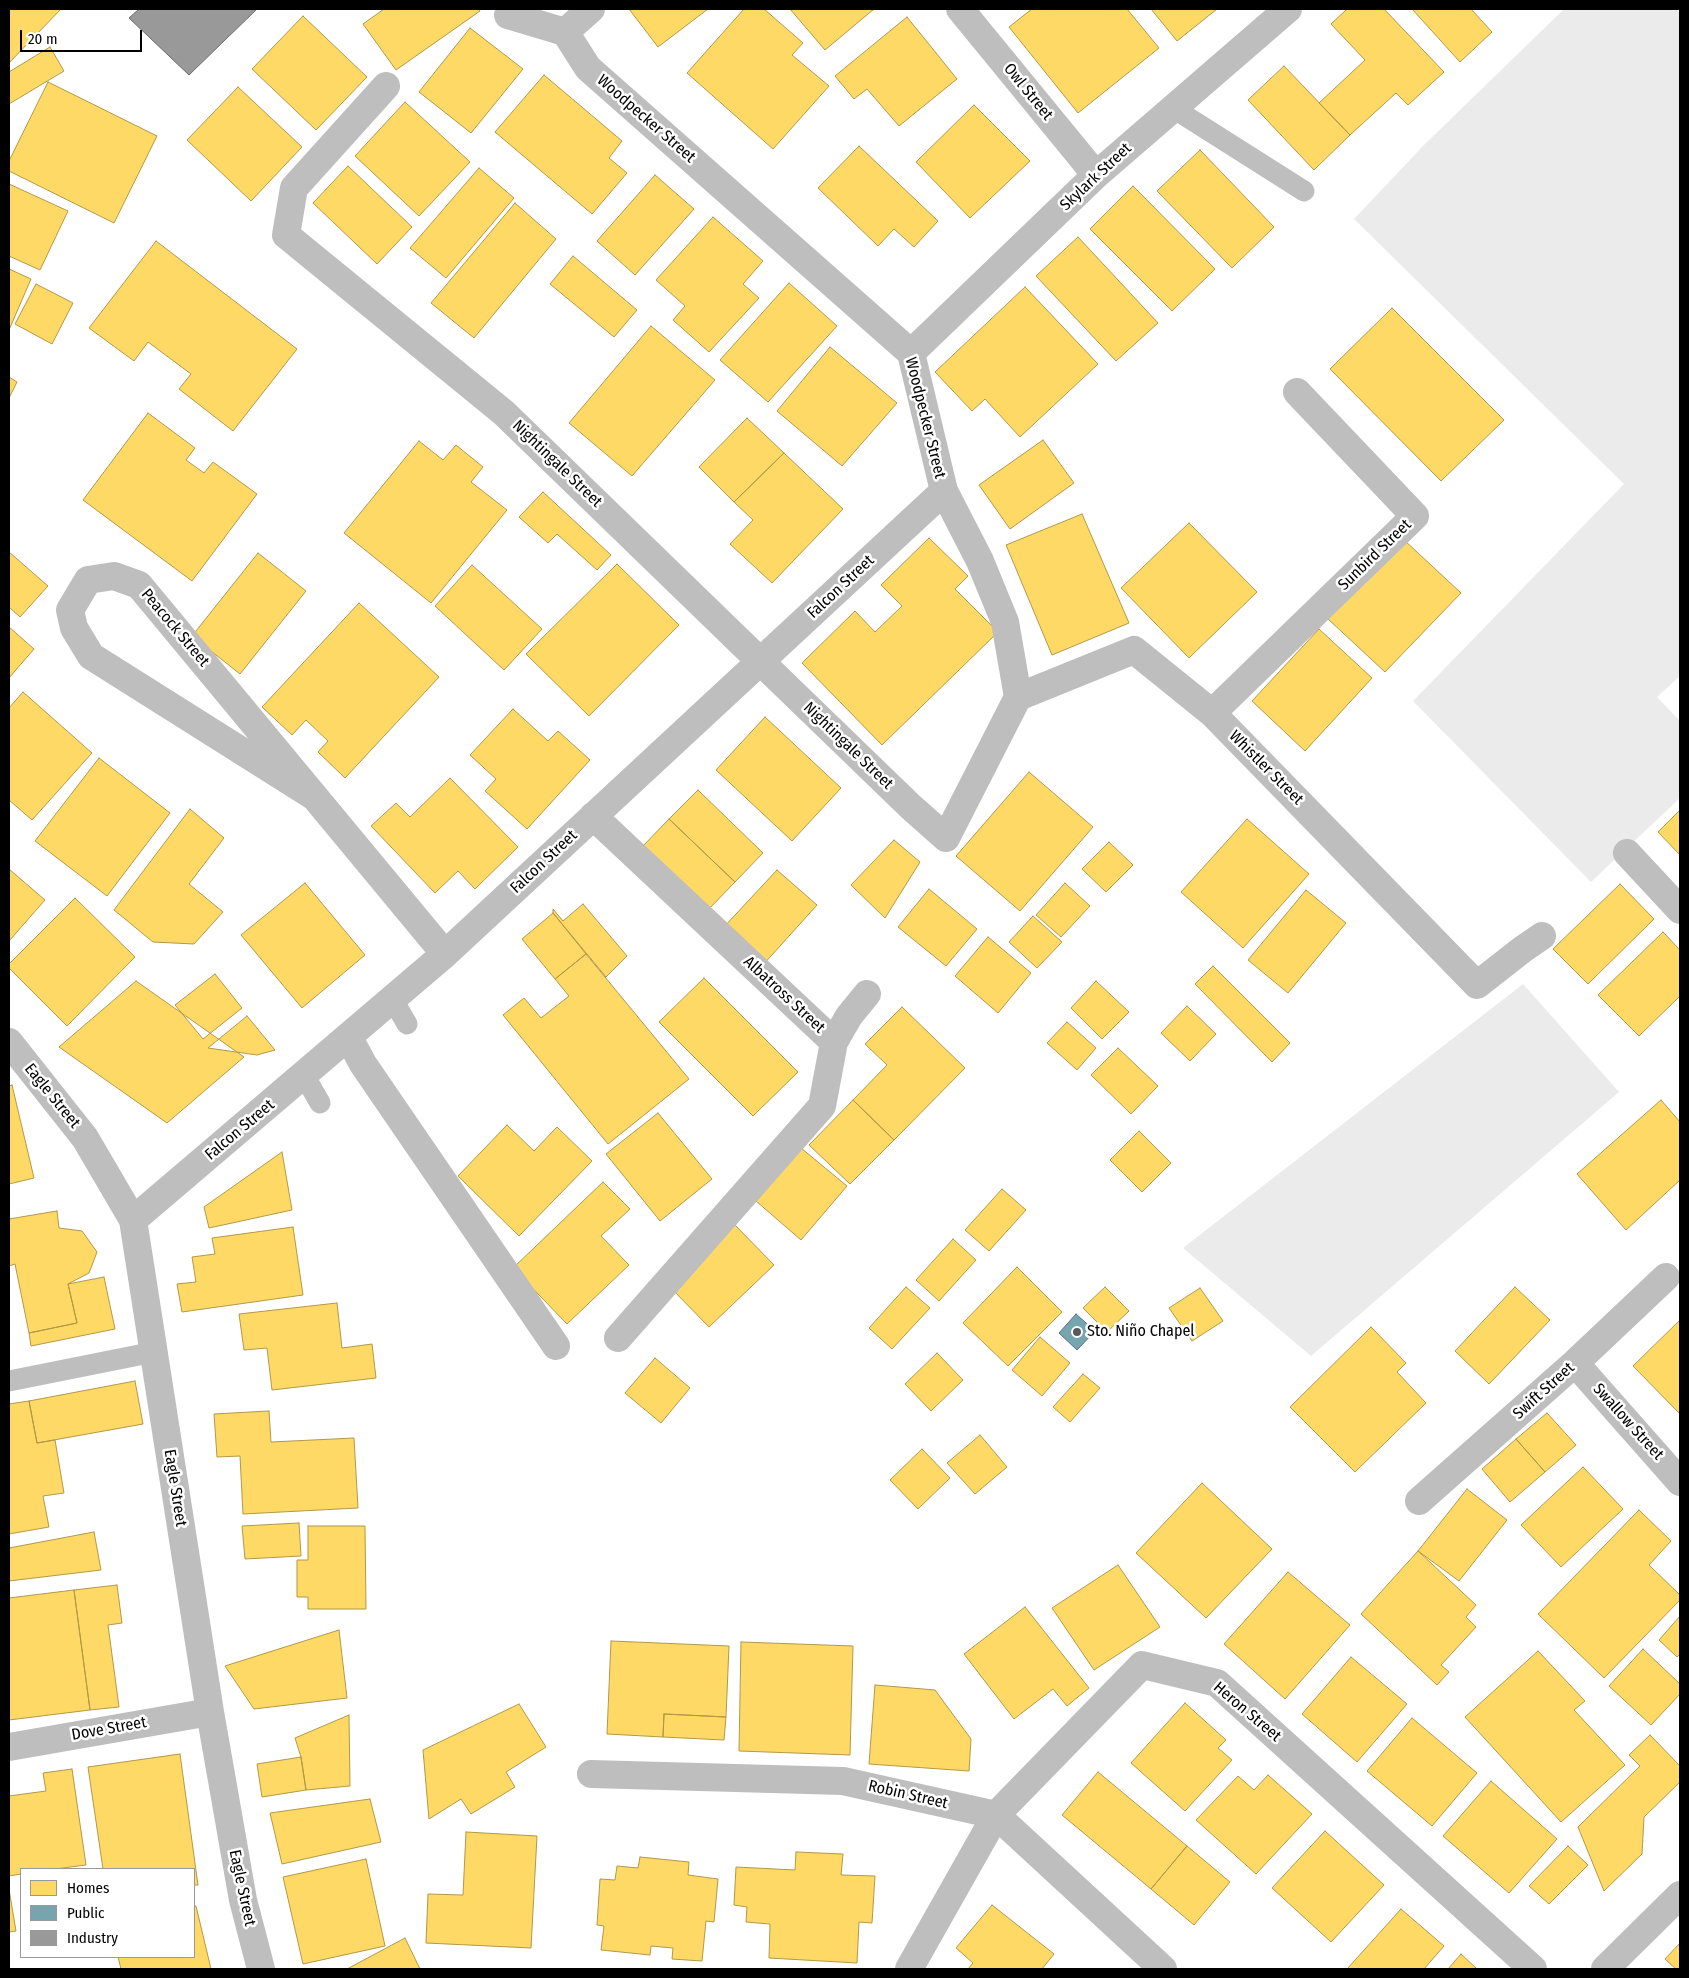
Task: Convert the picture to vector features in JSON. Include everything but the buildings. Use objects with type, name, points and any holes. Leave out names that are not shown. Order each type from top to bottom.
[{"type":"street","points":[[508,15],[565,32],[591,9]]},
{"type":"street","name":"Owl Street","points":[[960,9],[1096,176]]},
{"type":"street","name":"Skylark Street","points":[[911,353],[1096,176],[1288,9]]},
{"type":"street","name":"Woodpecker Street","points":[[565,32],[588,68],[911,353],[944,491],[980,561],[1005,622],[1018,697]]},
{"type":"street","name":"Nightingale Street","points":[[386,86],[294,188],[286,235],[504,413],[911,807],[946,838],[1018,697]]},
{"type":"street","name":"Sunbird Street","points":[[1212,713],[1415,516],[1297,392]]},
{"type":"street","name":"Falcon Street","points":[[133,1220],[349,1038],[445,954],[944,491]]},
{"type":"street","name":"Peacock Street","points":[[313,796],[91,656],[74,628],[70,610],[88,580],[114,576],[139,585],[445,954]]},
{"type":"street","name":"Whistler Street","points":[[1018,697],[1134,650],[1212,713],[1477,986],[1542,936]]},
{"type":"street","name":"Albatross Street","points":[[593,816],[834,1042],[822,1106],[618,1338]]},
{"type":"street","points":[[1627,853],[1680,910]]},
{"type":"street","points":[[834,1042],[849,1016],[868,994]]},
{"type":"street","points":[[349,1038],[363,1064],[556,1346]]},
{"type":"street","name":"Eagle Street","points":[[9,1042],[85,1138],[133,1220],[210,1712],[243,1900],[261,1969]]},
{"type":"street","name":"Swift Street","points":[[1419,1502],[1575,1363],[1666,1277]]},
{"type":"street","name":"Swallow Street","points":[[1575,1363],[1680,1482]]},
{"type":"street","name":"Heron Street","points":[[908,1969],[996,1814],[1142,1665],[1217,1683],[1534,1969]]},
{"type":"street","name":"Dove Street","points":[[9,1747],[210,1712]]},
{"type":"street","name":"Robin Street","points":[[591,1774],[843,1780],[996,1814]]},
{"type":"street","points":[[996,1814],[1163,1969]]},
{"type":"street","points":[[1605,1969],[1680,1895]]},
{"type":"lane","points":[[1172,108],[1304,191]]},
{"type":"lane","points":[[393,1000],[407,1024]]},
{"type":"lane","points":[[304,1075],[320,1103]]},
{"type":"lane","points":[[9,1381],[154,1352]]},
{"type":"shaded area","points":[[1564,9],[1680,9],[1680,676],[1657,697],[1680,721],[1680,798],[1591,882],[1413,701],[1624,484],[1354,219],[1423,146]]},
{"type":"shaded area","points":[[1523,984],[1619,1092],[1311,1356],[1183,1248]]},
{"type":"place","name":"Sto. Niño Chapel","points":[[1077,1332]]}]
